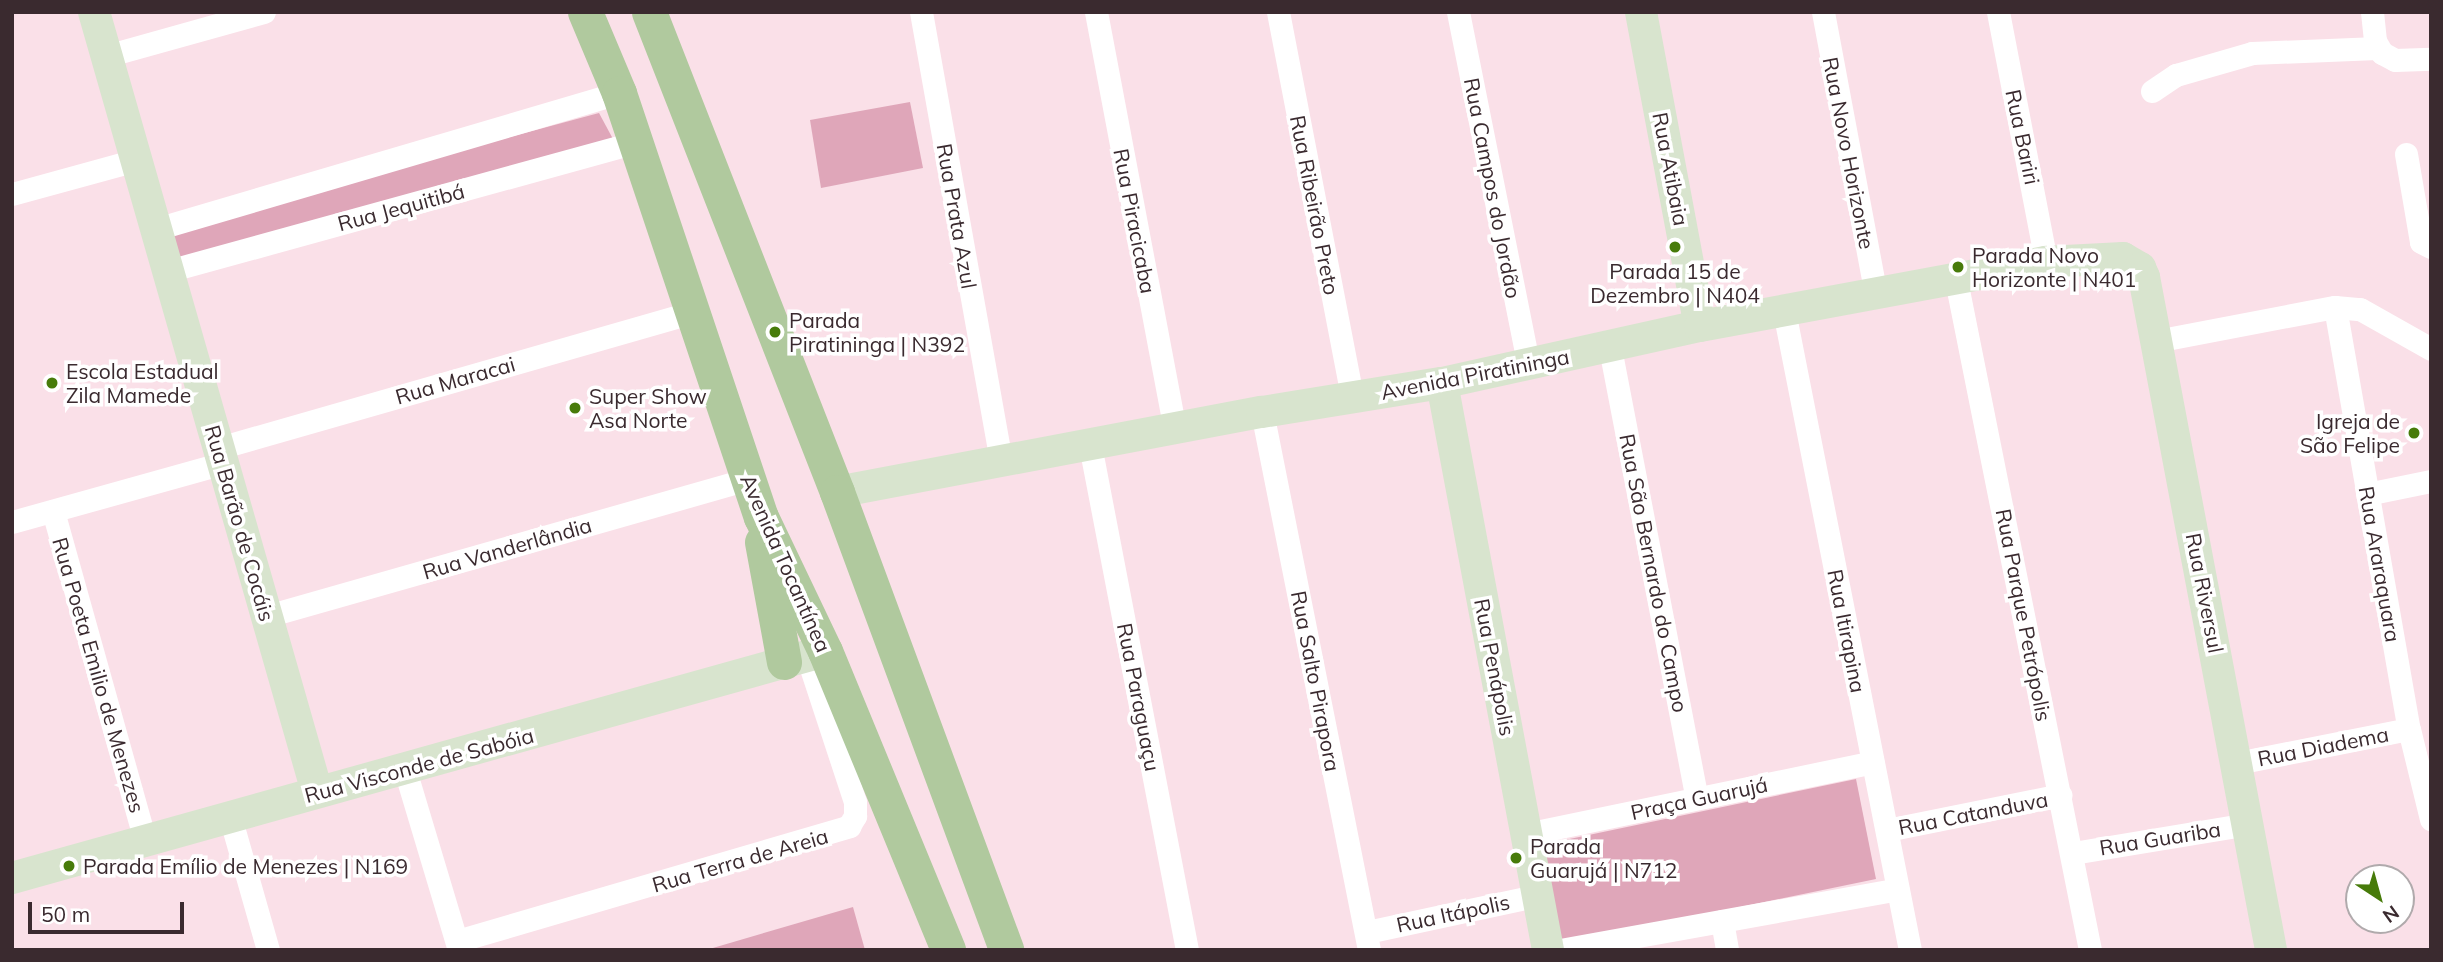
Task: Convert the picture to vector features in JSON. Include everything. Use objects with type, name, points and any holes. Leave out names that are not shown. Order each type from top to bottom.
[{"type":"main road","name":"Avenida Tocantínea","points":[[585,12],[619,93],[805,656],[948,950]]},
{"type":"main road","points":[[649,12],[836,492],[1006,950]]},
{"type":"street","name":"Rua Barão de Cocáis","points":[[94,12],[317,792]]},
{"type":"street","points":[[106,57],[264,12]]},
{"type":"street","name":"Rua Piracicaba","points":[[1096,12],[1175,430]]},
{"type":"street","name":"Rua Ribeirão Preto","points":[[1278,12],[1352,398]]},
{"type":"street","name":"Rua Campos do Jordão","points":[[1458,12],[1528,363]]},
{"type":"street","name":"Rua Atibaia","points":[[1641,12],[1700,326]]},
{"type":"street","name":"Rua Novo Horizonte","points":[[1823,12],[1876,294]]},
{"type":"street","name":"Rua Bariri","points":[[1998,12],[2046,262]]},
{"type":"street","points":[[2372,12],[2386,54]]},
{"type":"street","name":"Rua Prata Azul","points":[[927,13],[1001,462]]},
{"type":"street","points":[[2152,91],[2176,75],[2252,53],[2386,54],[2431,59]]},
{"type":"street","points":[[156,229],[619,93]]},
{"type":"street","name":"Rua Jequitibá","points":[[168,271],[635,142]]},
{"type":"street","points":[[2406,154],[2421,242],[2431,247]]},
{"type":"street","points":[[12,194],[136,160]]},
{"type":"street","name":"Avenida Piratininga","points":[[836,492],[1262,412],[1442,383],[1528,363],[1611,348],[1700,326],[2046,262],[2112,257]]},
{"type":"street","name":"Rua Riversul","points":[[2112,257],[2140,268],[2271,950]]},
{"type":"street","name":"Rua Parque Petrópolis","points":[[1956,280],[2073,853],[2090,950]]},
{"type":"street","points":[[2156,341],[2335,307],[2360,309],[2431,349]]},
{"type":"street","name":"Rua Araraquara","points":[[2335,307],[2409,729],[2431,820]]},
{"type":"street","name":"Rua Itirapina","points":[[1784,312],[1910,950]]},
{"type":"street","name":"Rua Maracai","points":[[12,523],[221,456],[691,313]]},
{"type":"street","name":"Rua São Bernardo do Campo","points":[[1611,348],[1697,799]]},
{"type":"street","name":"Rua Penápolis","points":[[1442,383],[1526,834],[1540,895],[1548,950]]},
{"type":"street","name":"Rua Salto Pirapora","points":[[1262,412],[1368,941]]},
{"type":"street","name":"Rua Paraguaçu","points":[[1090,445],[1187,950]]},
{"type":"street","name":"Rua Vanderlândia","points":[[267,616],[748,479]]},
{"type":"street","points":[[2367,494],[2431,481]]},
{"type":"street","name":"Rua Poeta Emilio de Menezes","points":[[53,511],[145,839]]},
{"type":"street","name":"Rua Visconde de Sabóia","points":[[12,878],[145,839],[230,820],[317,792],[405,770],[805,656]]},
{"type":"street","name":"Rua Terra de Areia","points":[[458,945],[849,826],[855,816],[855,802],[805,656]]},
{"type":"street","name":"Rua Diadema","points":[[2237,762],[2409,729]]},
{"type":"street","name":"Praça Guarujá","points":[[1526,834],[1873,762]]},
{"type":"street","points":[[405,770],[458,945]]},
{"type":"street","name":"Rua Catanduva","points":[[1886,830],[2060,795]]},
{"type":"street","points":[[230,820],[268,950]]},
{"type":"street","name":"Rua Guariba","points":[[2073,853],[2248,824]]},
{"type":"street","points":[[1559,950],[1898,890]]},
{"type":"street","name":"Rua Itápolis","points":[[1368,941],[1540,895]]},
{"type":"street","points":[[1722,921],[1727,950]]},
{"type":"shaded area","points":[[910,102],[923,168],[821,188],[810,120]]},
{"type":"shaded area","points":[[599,113],[613,139],[180,261],[170,229]]},
{"type":"shaded area","points":[[1856,779],[1876,879],[1557,945],[1536,846]]},
{"type":"shaded area","points":[[853,907],[865,950],[706,950]]},
{"type":"place","name":"Parada 15 de Dezembro | N404","points":[[1675,247]]},
{"type":"place","name":"Parada Novo Horizonte | N401","points":[[1958,267]]},
{"type":"place","name":"Parada Piratininga | N392","points":[[775,332]]},
{"type":"place","name":"Escola Estadual Zila Mamede","points":[[52,383]]},
{"type":"place","name":"Super Show Asa Norte","points":[[575,408]]},
{"type":"place","name":"Igreja de São Felipe","points":[[2414,433]]},
{"type":"place","name":"Parada Guarujá | N712","points":[[1516,858]]},
{"type":"place","name":"Parada Emílio de Menezes | N169","points":[[69,866]]}]
